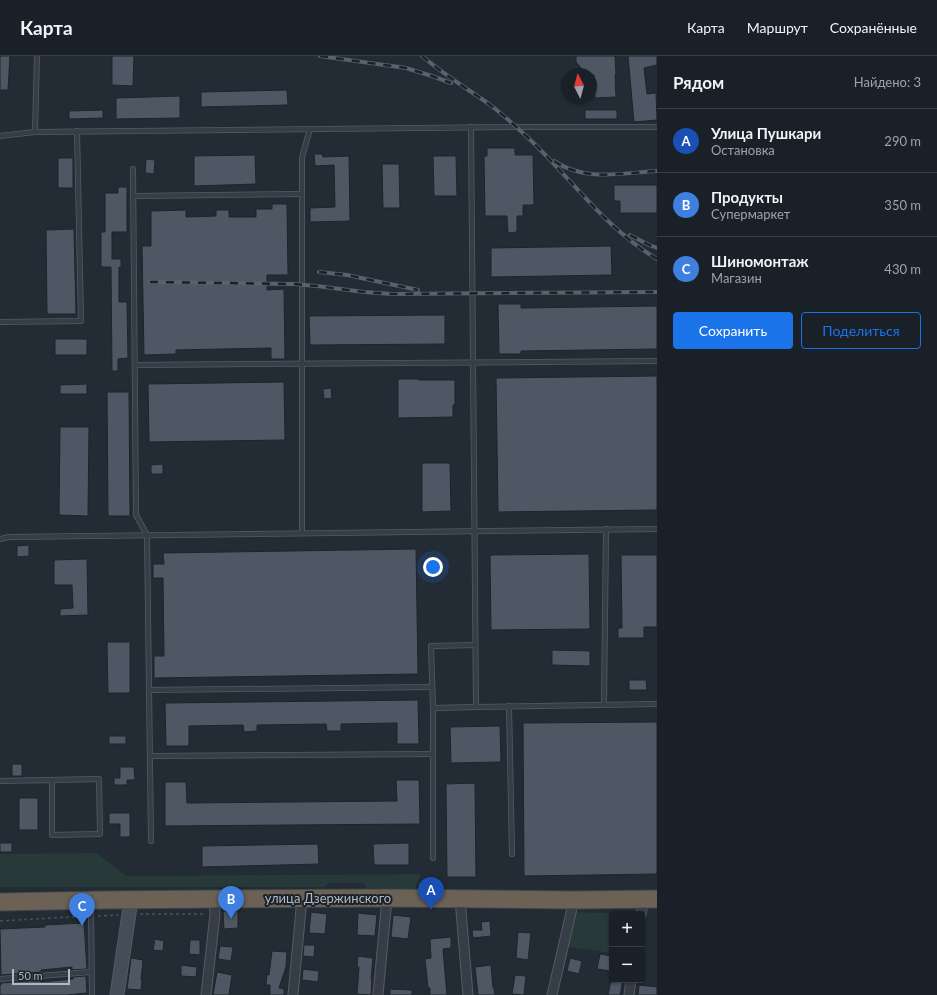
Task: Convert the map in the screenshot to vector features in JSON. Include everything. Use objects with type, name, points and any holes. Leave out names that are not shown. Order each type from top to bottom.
[{"type":"highway","name":"улица Дзержинского","points":[[0,902],[387,898],[574,900],[647,904]]},
{"type":"street","points":[[293,995],[302,898]]},
{"type":"street","points":[[378,995],[387,898]]},
{"type":"street","points":[[206,995],[215,914],[214,899]]},
{"type":"street","points":[[460,899],[468,995]]},
{"type":"street","points":[[116,995],[131,900]]},
{"type":"street","points":[[552,995],[574,900]]},
{"type":"street","points":[[629,995],[631,983]]},
{"type":"lane","points":[[35,132],[37,56]]},
{"type":"lane","points":[[0,136],[35,132],[78,131],[657,126]]},
{"type":"lane","points":[[471,127],[476,707]]},
{"type":"lane","points":[[302,533],[302,157],[310,129]]},
{"type":"lane","points":[[0,322],[81,321],[78,131]]},
{"type":"lane","points":[[134,169],[136,515],[148,535],[151,841]]},
{"type":"lane","points":[[134,196],[302,194]]},
{"type":"lane","points":[[135,365],[657,361]]},
{"type":"lane","points":[[0,539],[9,537],[657,528]]},
{"type":"lane","points":[[604,705],[606,529]]},
{"type":"lane","points":[[433,858],[431,646],[475,645]]},
{"type":"lane","points":[[149,690],[432,687]]},
{"type":"lane","points":[[432,708],[657,704]]},
{"type":"lane","points":[[509,706],[512,854]]},
{"type":"lane","points":[[150,756],[433,754]]},
{"type":"lane","points":[[0,781],[52,780],[99,780],[100,834],[52,835],[52,780]]},
{"type":"lane","points":[[91,900],[92,995]]},
{"type":"lane","points":[[0,979],[91,972]]},
{"type":"shaded area","points":[[97,853],[126,876],[420,874],[420,877],[415,889],[367,888],[365,887],[364,883],[328,883],[325,887],[0,887],[0,854]]},
{"type":"shaded area","points":[[574,912],[609,913],[609,953],[568,947]]},
{"type":"building","points":[[0,56],[10,56],[8,90],[0,90]]},
{"type":"building","points":[[112,56],[134,56],[133,86],[112,85]]},
{"type":"building","points":[[576,56],[615,56],[616,97],[597,98],[597,68],[581,68],[576,62]]},
{"type":"building","points":[[628,56],[657,56],[657,65],[644,68],[647,94],[656,93],[657,120],[634,122]]},
{"type":"building","points":[[287,90],[288,105],[201,107],[201,92]]},
{"type":"building","points":[[180,96],[180,118],[116,119],[116,98]]},
{"type":"building","points":[[103,110],[103,118],[69,119],[69,111]]},
{"type":"building","points":[[585,110],[617,110],[617,119],[585,119]]},
{"type":"building","points":[[487,148],[515,148],[515,155],[533,155],[534,205],[523,205],[523,216],[517,216],[517,232],[508,233],[507,216],[485,216],[484,156],[487,156]]},
{"type":"building","points":[[314,154],[322,154],[323,157],[349,156],[350,221],[310,222],[310,208],[335,207],[334,165],[315,166]]},
{"type":"building","points":[[255,155],[256,184],[194,186],[194,156]]},
{"type":"building","points":[[433,156],[456,156],[457,196],[434,196]]},
{"type":"building","points":[[58,158],[73,158],[73,188],[58,188]]},
{"type":"building","points":[[146,159],[155,160],[154,174],[145,173]]},
{"type":"building","points":[[382,164],[399,164],[400,208],[383,208]]},
{"type":"building","points":[[614,185],[657,185],[657,213],[620,213],[620,201],[614,201]]},
{"type":"building","points":[[118,187],[127,187],[127,232],[112,232],[112,259],[121,259],[121,268],[119,267],[119,302],[127,302],[128,358],[118,359],[118,371],[112,371],[111,267],[101,267],[101,232],[105,232],[105,193],[118,193]]},
{"type":"building","points":[[272,204],[287,204],[288,275],[267,275],[267,290],[284,289],[285,359],[271,359],[271,348],[176,350],[176,354],[144,355],[142,246],[151,246],[151,211],[186,210],[186,217],[216,216],[216,210],[229,210],[229,217],[256,217],[256,209],[272,209]]},
{"type":"building","points":[[74,229],[76,314],[47,314],[46,230]]},
{"type":"building","points":[[611,246],[612,275],[491,277],[491,248]]},
{"type":"building","points":[[498,304],[521,304],[521,308],[657,306],[657,349],[521,351],[521,354],[499,354]]},
{"type":"building","points":[[445,315],[445,344],[310,345],[309,316]]},
{"type":"building","points":[[55,339],[87,339],[87,355],[55,355]]},
{"type":"building","points":[[657,376],[657,510],[498,512],[496,378]]},
{"type":"building","points":[[398,379],[455,380],[455,405],[453,405],[453,417],[398,418]]},
{"type":"building","points":[[284,382],[285,440],[149,442],[148,384]]},
{"type":"building","points":[[87,384],[87,394],[60,394],[60,385]]},
{"type":"building","points":[[331,388],[332,398],[324,399],[323,389]]},
{"type":"building","points":[[107,392],[129,392],[130,516],[108,516]]},
{"type":"building","points":[[60,427],[89,427],[88,516],[59,515]]},
{"type":"building","points":[[422,463],[450,463],[451,511],[422,512]]},
{"type":"building","points":[[163,464],[163,474],[151,474],[151,465]]},
{"type":"building","points":[[29,545],[29,556],[17,557],[17,546]]},
{"type":"building","points":[[416,549],[418,674],[154,678],[154,656],[164,656],[163,578],[153,578],[153,564],[164,564],[163,553]]},
{"type":"building","points":[[589,554],[590,629],[491,630],[490,555]]},
{"type":"building","points":[[621,555],[657,555],[657,627],[644,627],[644,638],[618,638],[618,628],[622,628]]},
{"type":"building","points":[[87,559],[88,615],[60,616],[60,609],[73,608],[72,585],[54,585],[54,560]]},
{"type":"building","points":[[107,642],[130,642],[130,693],[108,693]]},
{"type":"building","points":[[552,650],[590,651],[590,666],[552,665]]},
{"type":"building","points":[[629,680],[646,680],[647,690],[629,690]]},
{"type":"building","points":[[418,700],[419,744],[397,744],[397,723],[341,724],[341,731],[327,731],[326,724],[257,725],[257,731],[244,732],[243,725],[189,726],[189,746],[166,746],[165,703]]},
{"type":"building","points":[[657,722],[657,874],[524,876],[523,723]]},
{"type":"building","points":[[500,726],[501,762],[451,763],[450,727]]},
{"type":"building","points":[[109,736],[126,736],[126,744],[109,744]]},
{"type":"building","points":[[12,764],[22,764],[22,776],[12,776]]},
{"type":"building","points":[[120,767],[134,767],[135,780],[127,780],[127,785],[114,785],[114,778],[120,778]]},
{"type":"building","points":[[396,780],[419,780],[420,824],[165,826],[165,782],[186,782],[187,803],[397,801]]},
{"type":"building","points":[[475,783],[476,877],[447,877],[446,784]]},
{"type":"building","points":[[19,798],[38,798],[38,830],[19,830]]},
{"type":"building","points":[[109,813],[130,813],[130,837],[120,837],[120,824],[109,824]]},
{"type":"building","points":[[0,843],[12,843],[12,852],[0,852]]},
{"type":"building","points":[[409,843],[409,865],[374,865],[373,844]]},
{"type":"building","points":[[318,844],[319,864],[202,867],[202,846]]},
{"type":"building","points":[[238,910],[238,928],[224,929],[223,911]]},
{"type":"building","points":[[311,912],[327,914],[325,934],[309,933]]},
{"type":"building","points":[[358,913],[377,915],[375,936],[357,935]]},
{"type":"building","points":[[393,915],[411,917],[408,939],[391,937]]},
{"type":"building","points":[[490,921],[491,936],[473,938],[472,930],[482,930],[481,922]]},
{"type":"building","points":[[84,923],[87,969],[72,970],[72,967],[41,970],[41,972],[1,975],[0,929],[45,927],[45,925]]},
{"type":"building","points":[[518,932],[531,933],[528,960],[516,958]]},
{"type":"building","points":[[451,937],[451,948],[443,949],[447,995],[430,995],[425,959],[431,958],[430,939]]},
{"type":"building","points":[[155,939],[164,941],[163,951],[153,950]]},
{"type":"building","points":[[190,940],[200,940],[200,955],[189,954]]},
{"type":"building","points":[[304,945],[315,945],[314,957],[303,956]]},
{"type":"building","points":[[220,946],[233,947],[231,961],[218,959]]},
{"type":"building","points":[[272,951],[287,952],[286,967],[279,988],[284,989],[284,995],[270,995],[270,985],[266,985],[267,974],[269,975]]},
{"type":"building","points":[[600,954],[609,956],[609,971],[597,969]]},
{"type":"building","points":[[358,956],[373,958],[371,995],[357,994],[359,967],[357,967]]},
{"type":"building","points":[[131,958],[143,960],[141,990],[127,989]]},
{"type":"building","points":[[570,958],[582,961],[579,974],[567,971]]},
{"type":"building","points":[[181,965],[197,967],[196,977],[181,976]]},
{"type":"building","points":[[491,965],[495,995],[478,995],[475,967]]},
{"type":"building","points":[[303,969],[319,971],[318,982],[302,980]]},
{"type":"building","points":[[217,972],[232,975],[229,995],[213,995]]},
{"type":"building","points":[[515,975],[526,976],[524,995],[512,994]]},
{"type":"building","points":[[86,976],[87,993],[67,995],[0,995],[1,983],[41,980],[41,982],[73,979],[73,977]]},
{"type":"building","points":[[610,983],[622,983],[620,995],[608,995]]},
{"type":"building","points":[[639,985],[657,987],[657,995],[638,995]]},
{"type":"building","points":[[390,989],[412,990],[412,995],[390,995]]},
{"type":"railway","points":[[320,56],[406,68],[451,83]]},
{"type":"railway","points":[[422,56],[506,118],[524,134],[620,232],[657,259]]},
{"type":"railway","points":[[554,161],[566,168],[591,174],[604,175],[657,171]]},
{"type":"railway","points":[[630,235],[657,248]]},
{"type":"railway","points":[[319,272],[347,275],[418,290]]},
{"type":"railway","points":[[150,282],[293,284],[392,294],[657,292]]},
{"type":"place","name":"Улица Пушкари","points":[[431,910]]},
{"type":"place","name":"Продукты","points":[[231,919]]},
{"type":"place","name":"Шиномонтаж","points":[[82,926]]}]
